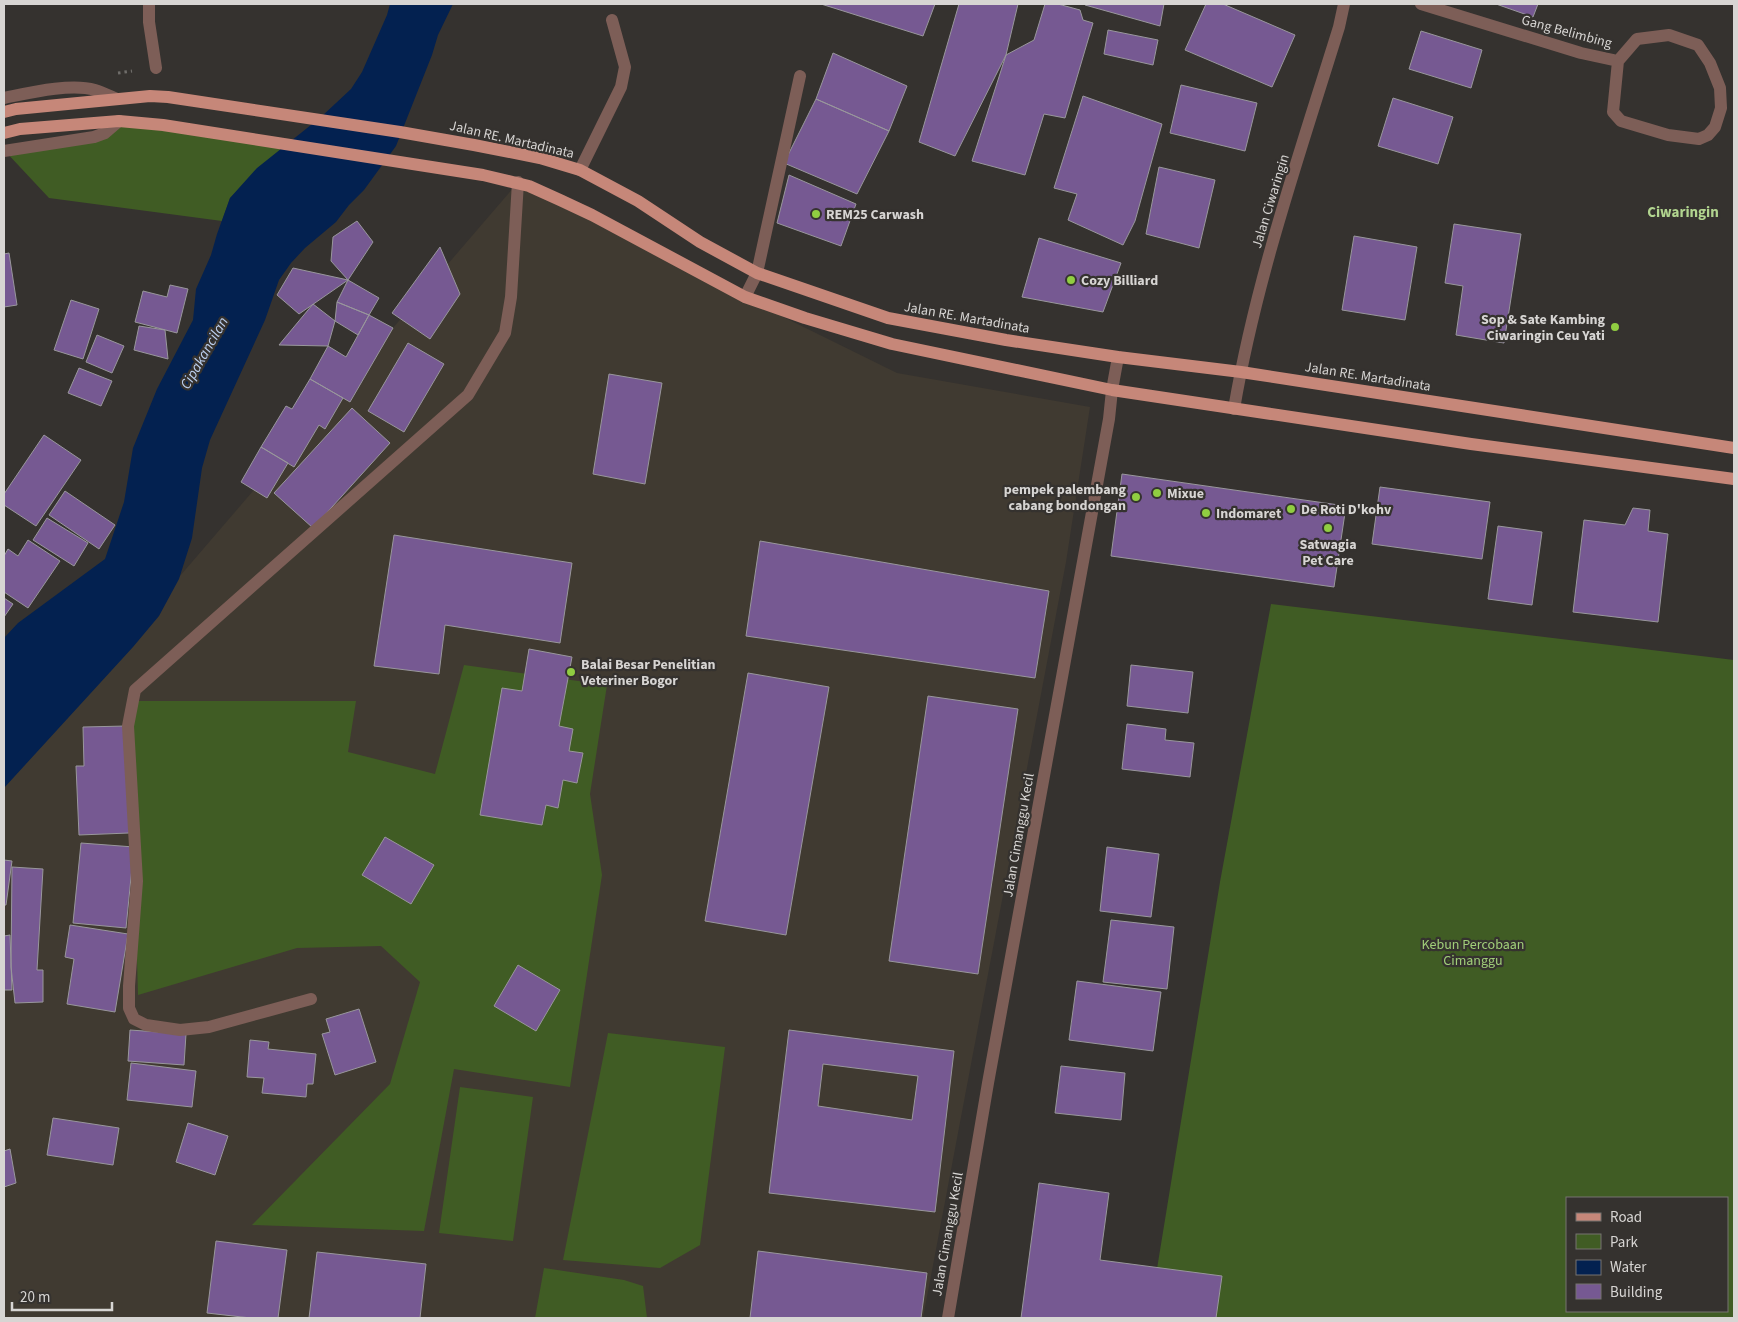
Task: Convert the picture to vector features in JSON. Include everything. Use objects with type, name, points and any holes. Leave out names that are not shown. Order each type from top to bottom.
[{"type":"main road","name":"Jalan RE. Martadinata","points":[[10,111],[150,96],[168,97],[443,139],[540,158],[580,170],[638,201],[700,242],[757,273],[888,318],[979,336],[1118,357],[1241,372],[1734,448]]},
{"type":"main road","points":[[4,133],[20,129],[119,121],[164,125],[451,168],[530,186],[592,214],[745,297],[805,318],[892,344],[1112,390],[1470,444],[1734,479]]},
{"type":"street","points":[[149,4],[149,22],[156,68]]},
{"type":"street","name":"Jalan Ciwaringin","points":[[1234,409],[1269,254],[1339,27],[1344,4]]},
{"type":"street","name":"Gang Belimbing","points":[[1421,4],[1581,53],[1618,61]]},
{"type":"street","points":[[580,170],[621,87],[626,67],[612,20]]},
{"type":"street","name":"Gang Belimbing","points":[[1669,35],[1698,45],[1710,63],[1720,88],[1721,108],[1714,127],[1708,135],[1699,139],[1668,135],[1620,121],[1613,112],[1618,61],[1637,39],[1669,35]]},
{"type":"street","points":[[745,297],[757,273],[800,76]]},
{"type":"street","points":[[4,98],[40,91],[83,88],[96,90],[117,99]]},
{"type":"street","points":[[4,152],[94,137],[106,133],[119,121]]},
{"type":"street","points":[[310,999],[209,1027],[180,1030],[146,1025],[134,1019],[129,1008],[129,986],[137,881],[128,726],[135,690],[468,395],[505,333],[511,297],[518,182]]},
{"type":"street","name":"Jalan Cimanggu Kecil","points":[[948,1318],[1109,419],[1118,357]]},
{"type":"shaded area","name":"Balai Besar Penelitian Veteriner Bogor","points":[[520,180],[712,282],[897,373],[1090,407],[1066,562],[923,1318],[4,1318],[4,781]]},
{"type":"green space","points":[[119,121],[284,146],[230,198],[222,221],[49,198],[5,151],[105,133]]},
{"type":"green space","name":"Kebun Percobaan Cimanggu","points":[[1271,604],[1734,660],[1734,1318],[1149,1318],[1220,882]]},
{"type":"green space","points":[[464,665],[607,685],[590,794],[602,875],[570,1087],[454,1069],[424,1231],[252,1225],[390,1084],[420,982],[381,946],[297,948],[138,995],[130,701],[356,701],[348,752],[435,774]]},
{"type":"green space","points":[[608,1033],[725,1047],[700,1245],[660,1268],[563,1260]]},
{"type":"green space","points":[[460,1087],[533,1097],[513,1241],[439,1233]]},
{"type":"green space","points":[[544,1268],[624,1280],[643,1286],[647,1318],[535,1318]]},
{"type":"water","name":"Cipakancilan","points":[[390,4],[453,4],[438,35],[396,146],[364,190],[336,222],[305,248],[279,280],[265,320],[210,440],[202,468],[192,538],[179,579],[159,616],[4,788],[4,638],[18,623],[105,559],[124,502],[133,448],[157,389],[193,320],[196,289],[211,255],[230,198],[257,168],[321,117],[351,89],[362,72]]},
{"type":"building","points":[[821,4],[935,4],[923,36]]},
{"type":"building","points":[[959,4],[1018,4],[1006,55],[955,156],[919,142]]},
{"type":"building","points":[[1045,4],[1058,4],[1080,10],[1083,20],[1093,23],[1065,118],[1044,114],[1025,175],[972,161],[1006,55],[1034,40]]},
{"type":"building","points":[[1085,4],[1164,4],[1160,26]]},
{"type":"building","points":[[1206,4],[1223,4],[1295,35],[1272,87],[1185,50]]},
{"type":"building","points":[[1496,4],[1538,4],[1533,17]]},
{"type":"building","points":[[1108,30],[1158,40],[1153,65],[1104,54]]},
{"type":"building","points":[[1421,31],[1482,50],[1471,88],[1409,69]]},
{"type":"building","points":[[833,53],[907,86],[889,131],[816,99]]},
{"type":"building","points":[[1181,85],[1257,103],[1245,151],[1170,133]]},
{"type":"building","points":[[1083,96],[1162,124],[1135,221],[1123,245],[1068,220],[1077,194],[1054,188]]},
{"type":"building","points":[[1393,98],[1453,117],[1438,164],[1378,146]]},
{"type":"building","points":[[816,99],[889,131],[857,194],[784,163]]},
{"type":"building","points":[[1159,167],[1215,180],[1199,248],[1146,234]]},
{"type":"building","name":"REM25 Carwash","points":[[789,175],[856,204],[841,246],[777,223]]},
{"type":"building","points":[[357,221],[373,242],[348,280],[331,261],[333,237]]},
{"type":"building","points":[[1454,224],[1521,234],[1504,343],[1456,335],[1463,286],[1445,283]]},
{"type":"building","points":[[1354,236],[1417,247],[1405,320],[1342,310]]},
{"type":"building","name":"Cozy Billiard","points":[[1039,238],[1121,263],[1103,312],[1022,297]]},
{"type":"building","points":[[440,247],[460,294],[430,339],[392,313]]},
{"type":"building","points":[[9,253],[17,305],[4,307],[4,254]]},
{"type":"building","points":[[293,268],[348,280],[299,314],[277,295]]},
{"type":"building","points":[[348,280],[379,298],[369,315],[337,302]]},
{"type":"building","points":[[170,285],[188,289],[177,333],[135,322],[143,291],[167,297]]},
{"type":"building","points":[[71,300],[99,309],[83,359],[54,350]]},
{"type":"building","points":[[337,302],[369,315],[358,335],[335,321]]},
{"type":"building","points":[[313,304],[335,321],[328,346],[279,345]]},
{"type":"building","points":[[369,315],[393,328],[350,402],[310,379],[328,346],[346,357]]},
{"type":"building","points":[[139,326],[165,330],[168,359],[134,350]]},
{"type":"building","points":[[97,335],[124,346],[112,373],[86,362]]},
{"type":"building","points":[[408,343],[444,364],[404,432],[368,411]]},
{"type":"building","points":[[79,368],[112,381],[101,406],[68,393]]},
{"type":"building","points":[[609,374],[662,383],[645,484],[593,474]]},
{"type":"building","points":[[310,379],[343,398],[325,429],[319,425],[294,467],[261,447],[286,406],[292,409]]},
{"type":"building","points":[[352,408],[390,443],[313,528],[274,493]]},
{"type":"building","points":[[44,435],[81,460],[36,526],[4,505],[4,494]]},
{"type":"building","points":[[261,447],[288,463],[267,498],[241,482]]},
{"type":"building","points":[[1122,474],[1346,506],[1334,587],[1111,556]]},
{"type":"building","points":[[1380,487],[1490,502],[1482,559],[1372,544]]},
{"type":"building","points":[[65,491],[115,525],[99,549],[49,515]]},
{"type":"building","points":[[1633,508],[1650,510],[1648,531],[1668,534],[1658,622],[1573,612],[1584,520],[1625,525]]},
{"type":"building","points":[[47,518],[88,543],[74,566],[33,540]]},
{"type":"building","points":[[1498,526],[1542,532],[1532,605],[1488,599]]},
{"type":"building","points":[[394,535],[572,563],[560,643],[445,625],[439,674],[374,666]]},
{"type":"building","points":[[28,540],[60,561],[28,608],[4,592],[4,556],[8,549],[18,556]]},
{"type":"building","points":[[760,541],[1049,591],[1035,678],[746,636]]},
{"type":"building","points":[[4,598],[13,604],[4,617]]},
{"type":"building","points":[[529,649],[572,657],[559,726],[573,729],[569,751],[583,753],[577,783],[563,780],[558,808],[546,805],[542,825],[480,815],[502,688],[522,691]]},
{"type":"building","points":[[1131,665],[1193,672],[1188,713],[1127,706]]},
{"type":"building","points":[[748,673],[829,687],[786,935],[705,921]]},
{"type":"building","points":[[928,696],[1018,709],[978,974],[889,961]]},
{"type":"building","points":[[1127,724],[1166,729],[1165,740],[1194,743],[1190,777],[1122,769]]},
{"type":"building","points":[[126,726],[129,833],[79,835],[76,766],[84,766],[83,727]]},
{"type":"building","points":[[385,837],[434,865],[411,904],[362,875]]},
{"type":"building","points":[[81,843],[134,847],[126,928],[73,923]]},
{"type":"building","points":[[1107,847],[1159,854],[1151,917],[1100,911]]},
{"type":"building","points":[[4,860],[12,861],[6,905],[4,905]]},
{"type":"building","points":[[12,867],[43,869],[37,970],[43,970],[43,1002],[15,1003],[11,967]]},
{"type":"building","points":[[1111,920],[1174,927],[1167,989],[1103,982]]},
{"type":"building","points":[[70,925],[128,934],[115,1012],[67,1004],[74,959],[65,957]]},
{"type":"building","points":[[10,935],[12,990],[4,990],[4,936]]},
{"type":"building","points":[[518,965],[560,990],[536,1031],[494,1006]]},
{"type":"building","points":[[1077,981],[1161,992],[1153,1051],[1069,1040]]},
{"type":"building","points":[[359,1009],[376,1062],[335,1075],[322,1034],[330,1032],[326,1019]]},
{"type":"building","points":[[130,1030],[186,1034],[184,1065],[128,1061]]},
{"type":"building","points":[[789,1030],[954,1051],[935,1212],[769,1193]],"holes":[[[823,1064],[918,1076],[912,1120],[818,1106]]]},
{"type":"building","points":[[250,1040],[269,1042],[268,1049],[316,1054],[313,1084],[307,1084],[306,1097],[262,1093],[264,1078],[247,1077]]},
{"type":"building","points":[[131,1063],[196,1071],[192,1107],[127,1100]]},
{"type":"building","points":[[1061,1066],[1125,1073],[1121,1120],[1055,1113]]},
{"type":"building","points":[[53,1118],[119,1128],[113,1165],[47,1155]]},
{"type":"building","points":[[188,1123],[228,1136],[215,1175],[176,1162]]},
{"type":"building","points":[[10,1149],[16,1183],[4,1187],[4,1151]]},
{"type":"building","points":[[1039,1183],[1109,1193],[1100,1260],[1222,1276],[1216,1318],[1021,1318]]},
{"type":"building","points":[[216,1241],[287,1250],[278,1318],[251,1318],[207,1313]]},
{"type":"building","points":[[758,1251],[927,1273],[921,1318],[750,1318]]},
{"type":"building","points":[[317,1252],[426,1264],[420,1318],[309,1318]]},
{"type":"place","name":"REM25 Carwash","points":[[816,214]]},
{"type":"place","name":"Cozy Billiard","points":[[1071,280]]},
{"type":"place","name":"Sop & Sate Kambing Ciwaringin Ceu Yati","points":[[1615,327]]},
{"type":"place","name":"Mixue","points":[[1157,493]]},
{"type":"place","name":"pempek palembang cabang bondongan","points":[[1136,497]]},
{"type":"place","name":"De Roti D'kohv","points":[[1291,509]]},
{"type":"place","name":"Indomaret","points":[[1206,513]]},
{"type":"place","name":"Satwagia Pet Care","points":[[1328,528]]},
{"type":"place","name":"Balai Besar Penelitian Veteriner Bogor","points":[[571,672]]},
{"type":"district","name":"Ciwaringin","points":[[1683,212]]}]
